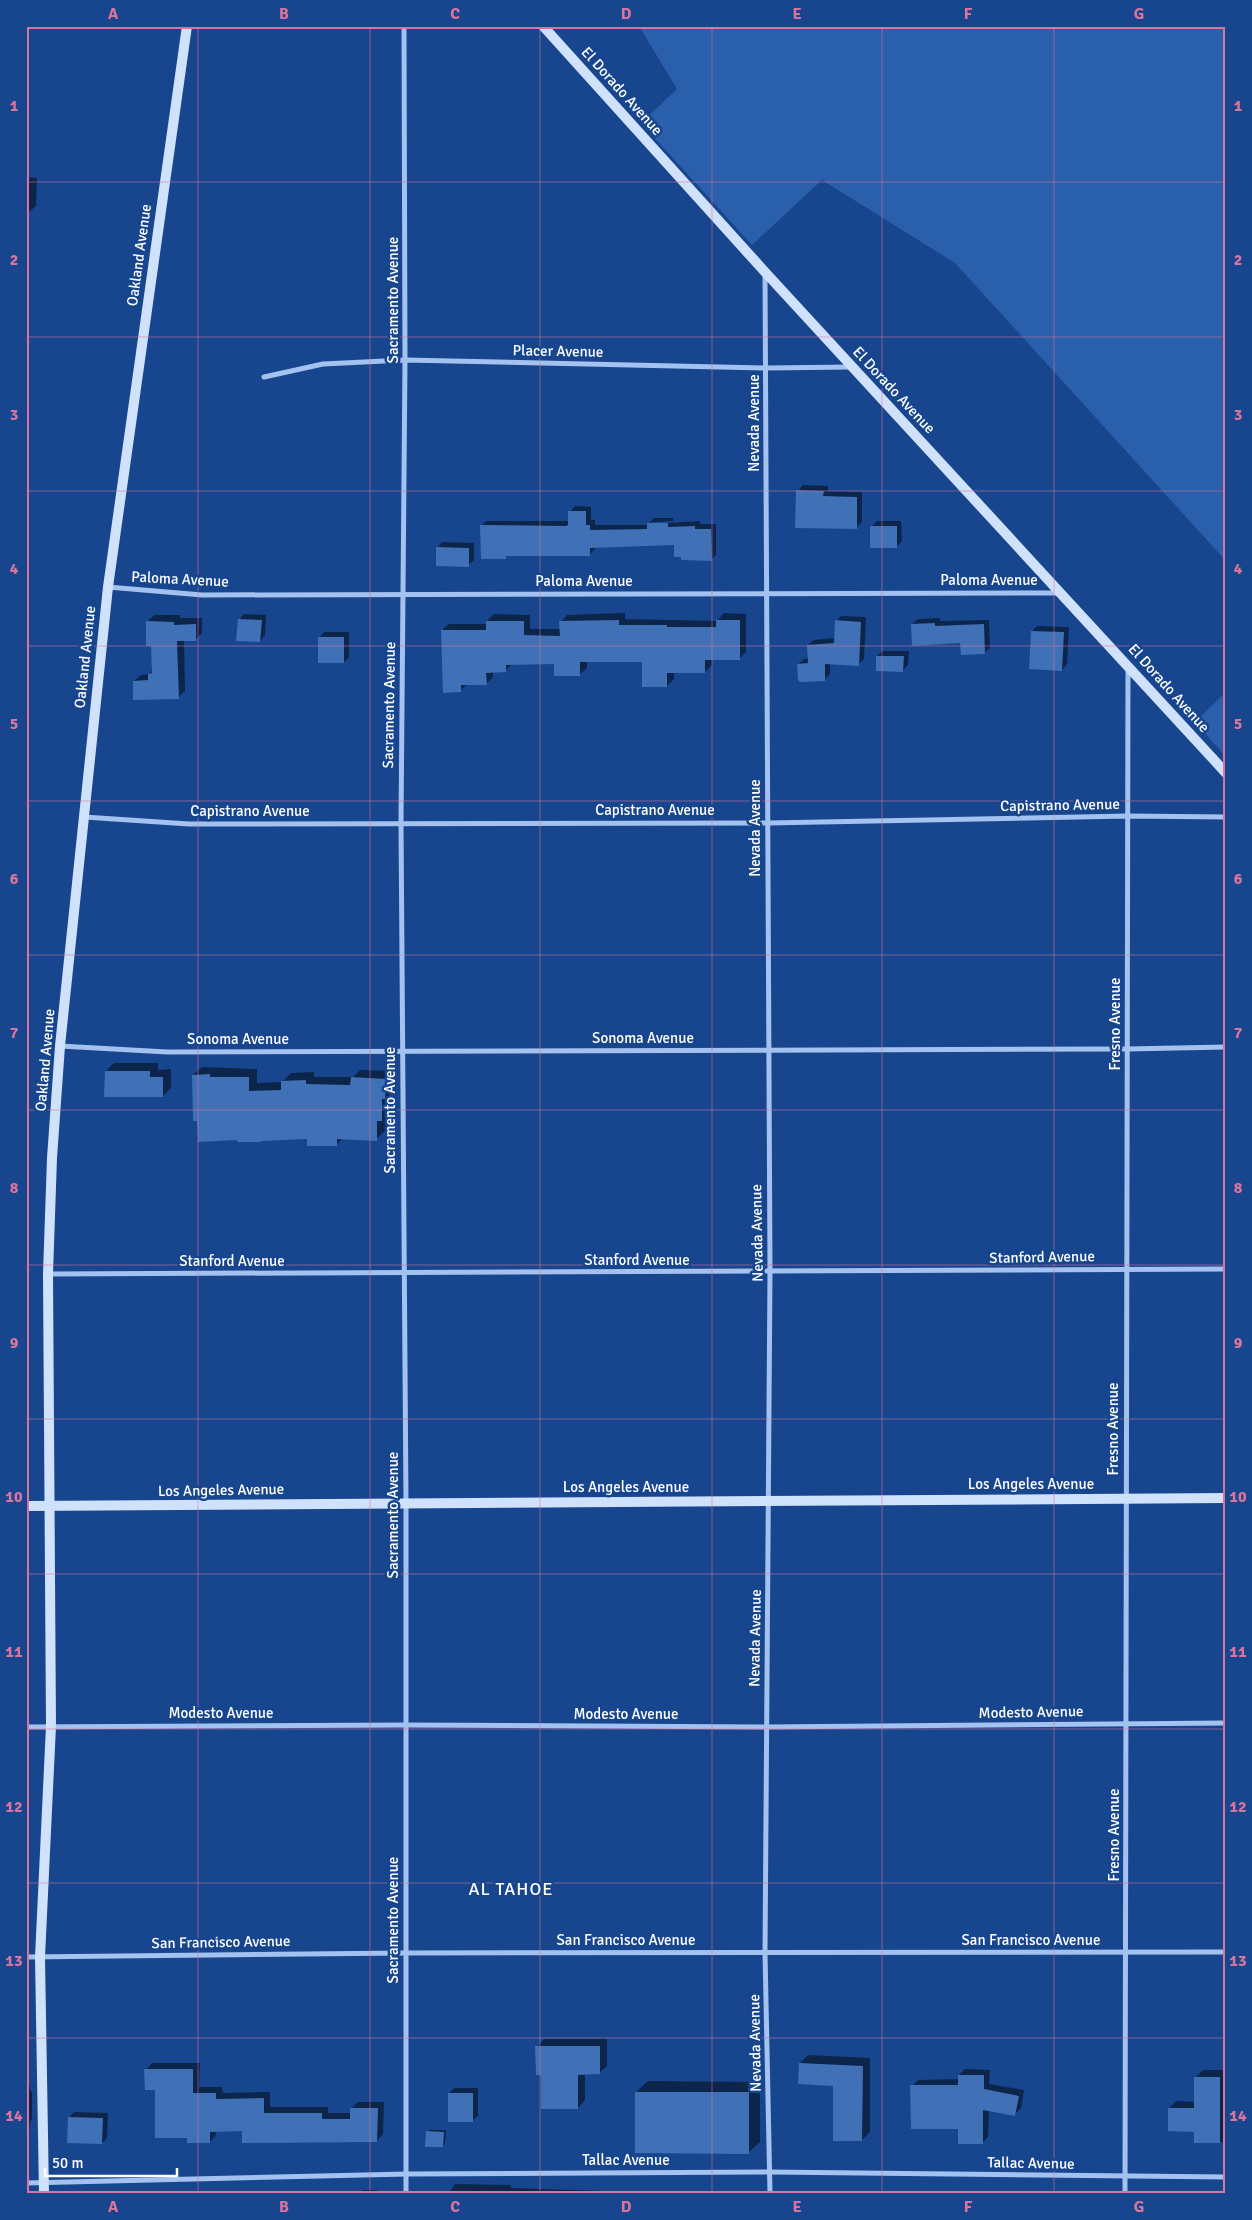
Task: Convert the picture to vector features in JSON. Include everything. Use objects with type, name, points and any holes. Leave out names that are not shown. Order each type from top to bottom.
[{"type":"street","name":"Oakland Avenue","points":[[44,2194],[40,1957],[51,1726],[48,1274],[52,1158],[60,1046],[108,587],[187,26]]},
{"type":"street","name":"Sacramento Avenue","points":[[404,26],[406,360],[401,822],[406,1502],[406,2194]]},
{"type":"street","name":"El Dorado Avenue","points":[[543,26],[765,272],[1226,773]]},
{"type":"street","name":"Nevada Avenue","points":[[765,272],[767,368],[766,594],[770,1272],[765,1953],[770,2194]]},
{"type":"street","name":"Placer Avenue","points":[[264,378],[323,364],[406,360],[767,368],[852,367]]},
{"type":"street","name":"Paloma Avenue","points":[[108,587],[202,595],[1061,593]]},
{"type":"street","name":"Fresno Avenue","points":[[1125,2194],[1127,1953],[1125,1723],[1128,665]]},
{"type":"street","name":"Capistrano Avenue","points":[[84,817],[189,824],[401,822],[768,823],[1128,816],[1226,817]]},
{"type":"street","name":"Sonoma Avenue","points":[[60,1046],[168,1052],[1127,1049],[1226,1047]]},
{"type":"street","name":"Stanford Avenue","points":[[48,1274],[1226,1269]]},
{"type":"street","name":"Los Angeles Avenue","points":[[26,1506],[1226,1498]]},
{"type":"street","name":"Modesto Avenue","points":[[26,1726],[405,1725],[766,1728],[1226,1723]]},
{"type":"street","name":"San Francisco Avenue","points":[[26,1957],[405,1953],[1226,1952]]},
{"type":"street","name":"Tallac Avenue","points":[[26,2183],[407,2174],[770,2172],[1226,2177]]},
{"type":"shaded area","points":[[639,26],[1226,26],[1226,561],[955,263],[822,180],[752,245],[641,123],[677,89]]},
{"type":"shaded area","points":[[1226,692],[1226,757],[1195,722]]},
{"type":"building","points":[[796,490],[824,491],[823,496],[857,497],[857,529],[795,528]]},
{"type":"building","points":[[568,511],[586,511],[586,525],[590,525],[590,530],[647,529],[647,523],[668,523],[668,527],[695,526],[695,529],[711,529],[712,561],[681,560],[681,557],[674,557],[674,545],[590,548],[590,556],[506,556],[506,559],[481,559],[480,525],[566,526],[568,525]]},
{"type":"building","points":[[870,526],[897,526],[897,548],[870,548]]},
{"type":"building","points":[[436,547],[469,548],[469,567],[436,566]]},
{"type":"building","points":[[238,619],[262,620],[260,642],[236,641]]},
{"type":"building","points":[[619,620],[619,625],[716,627],[716,620],[740,620],[740,660],[705,660],[705,673],[667,673],[667,687],[642,687],[642,662],[580,662],[580,676],[554,676],[554,664],[506,665],[506,672],[486,673],[487,685],[461,685],[461,692],[443,693],[441,630],[486,630],[486,621],[524,621],[524,635],[560,636],[559,621]]},
{"type":"building","points":[[835,620],[861,622],[859,666],[825,664],[825,681],[800,682],[798,680],[797,664],[808,663],[807,645],[834,643]]},
{"type":"building","points":[[146,621],[174,622],[174,625],[196,624],[196,641],[177,641],[179,699],[133,700],[133,681],[148,680],[148,674],[152,673],[151,646],[146,646]]},
{"type":"building","points":[[935,623],[935,626],[984,624],[985,654],[961,655],[960,643],[912,646],[911,624]]},
{"type":"building","points":[[1031,631],[1064,632],[1062,671],[1029,669]]},
{"type":"building","points":[[318,637],[344,637],[344,663],[318,663]]},
{"type":"building","points":[[876,656],[904,656],[903,672],[876,671]]},
{"type":"building","points":[[105,1071],[150,1071],[150,1077],[163,1077],[163,1097],[104,1097]]},
{"type":"building","points":[[210,1074],[210,1077],[249,1077],[249,1091],[281,1090],[281,1081],[306,1080],[306,1084],[350,1085],[351,1077],[386,1079],[385,1099],[382,1099],[382,1121],[377,1121],[377,1141],[337,1139],[337,1146],[307,1146],[307,1139],[261,1142],[237,1142],[237,1140],[198,1142],[197,1121],[193,1121],[192,1075]]},
{"type":"building","points":[[535,2046],[600,2046],[600,2074],[578,2075],[578,2109],[541,2109],[541,2075],[536,2075]]},
{"type":"building","points":[[799,2063],[863,2066],[862,2141],[833,2141],[833,2086],[798,2084]]},
{"type":"building","points":[[144,2069],[193,2069],[193,2093],[216,2093],[216,2099],[264,2098],[264,2113],[322,2113],[322,2119],[350,2119],[350,2108],[378,2108],[377,2142],[242,2143],[242,2131],[210,2132],[210,2143],[187,2143],[187,2138],[155,2138],[155,2090],[145,2090]]},
{"type":"building","points":[[958,2075],[984,2075],[984,2089],[1019,2096],[1015,2116],[983,2110],[983,2144],[958,2144],[958,2129],[911,2129],[910,2085],[958,2085]]},
{"type":"building","points":[[1194,2077],[1220,2077],[1220,2143],[1194,2143],[1194,2132],[1168,2131],[1168,2108],[1194,2108]]},
{"type":"building","points":[[635,2092],[749,2092],[749,2154],[635,2153]]},
{"type":"building","points":[[448,2093],[473,2093],[473,2122],[448,2122]]},
{"type":"building","points":[[68,2117],[103,2118],[102,2144],[67,2143]]},
{"type":"building","points":[[426,2131],[444,2132],[443,2147],[425,2147]]},
{"type":"district","name":"AL TAHOE","points":[[511,1889]]}]
